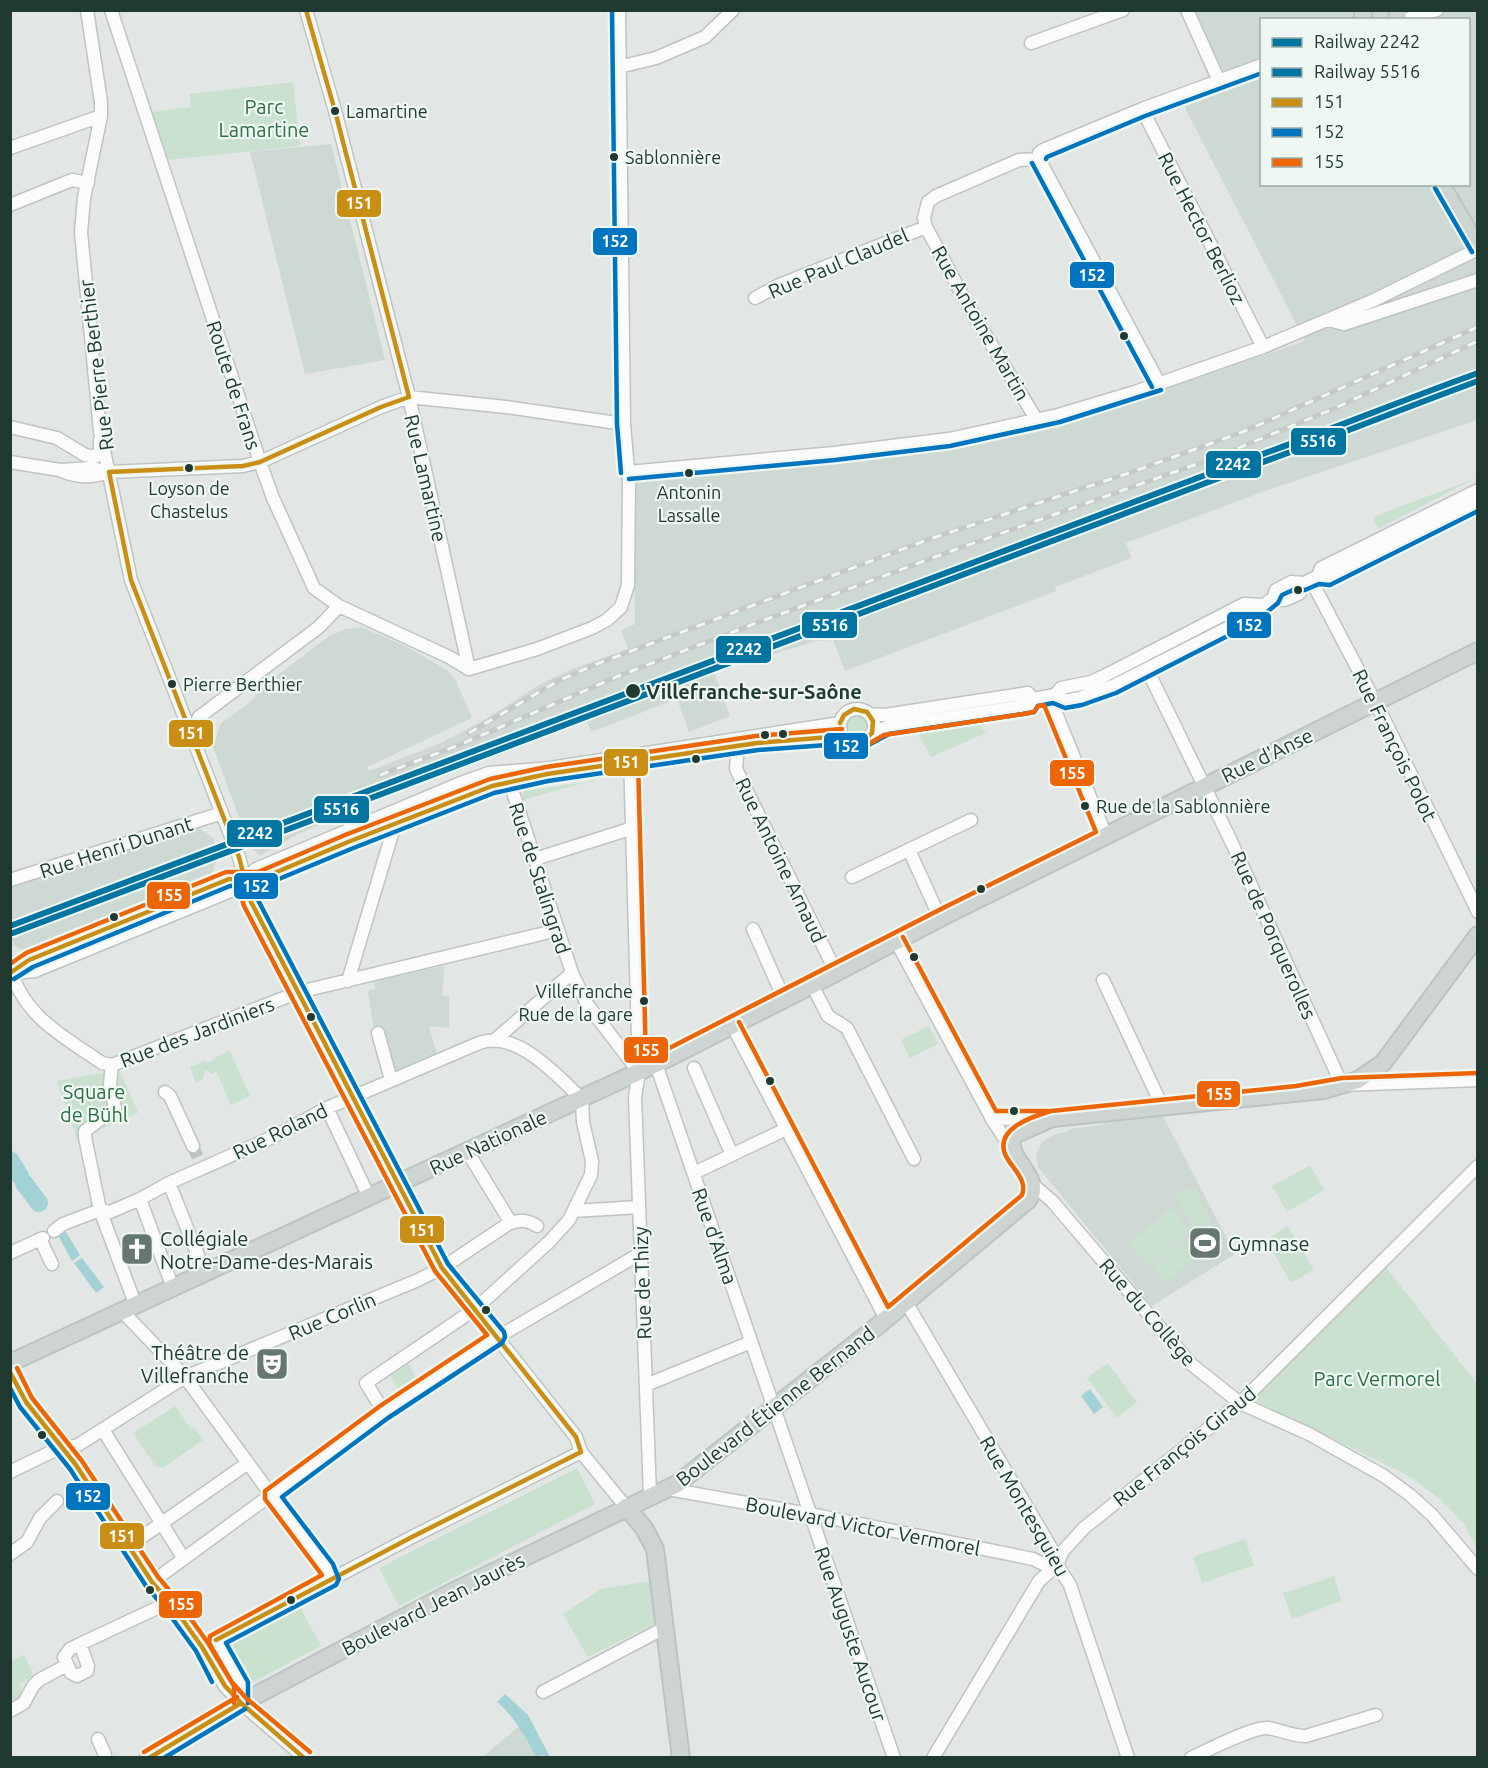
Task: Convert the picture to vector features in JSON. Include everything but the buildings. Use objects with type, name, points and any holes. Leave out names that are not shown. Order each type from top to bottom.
[{"type":"main road","points":[[1443,186],[1478,249]]},
{"type":"main road","name":"Rue d'Anse","points":[[639,1072],[896,940],[1478,651]]},
{"type":"main road","points":[[1032,1184],[1012,1149],[1012,1138],[1052,1118],[1324,1090],[1358,1080],[1378,1066],[1478,935]]},
{"type":"main road","name":"Rue Nationale","points":[[10,1363],[639,1072]]},
{"type":"main road","name":"Boulevard Étienne Bernand","points":[[626,1507],[668,1489],[692,1473],[773,1409],[886,1319],[1028,1200],[1033,1191],[1032,1184]]},
{"type":"main road","points":[[626,1507],[644,1528],[655,1549],[681,1758]]},
{"type":"main road","name":"Boulevard Jean Jaurès","points":[[148,1758],[241,1703],[452,1592],[626,1507]]},
{"type":"street","name":"Rue Pierre Berthier","points":[[87,10],[101,102],[101,116],[84,198],[81,232],[100,431],[131,580],[239,856],[250,900],[442,1269],[576,1437],[581,1452],[626,1507]]},
{"type":"street","name":"Route de Frans","points":[[111,10],[260,462],[273,498],[314,588],[339,606],[449,657],[469,669]]},
{"type":"street","name":"Rue Lamartine","points":[[306,10],[338,122],[409,397],[469,669]]},
{"type":"street","points":[[469,669],[537,649],[592,628],[607,620],[621,607],[628,585],[628,472],[624,424],[618,10]]},
{"type":"street","points":[[619,67],[656,58],[705,37],[733,10]]},
{"type":"street","points":[[1031,44],[1123,10]]},
{"type":"street","points":[[1187,10],[1219,81]]},
{"type":"street","points":[[1411,18],[1437,10]]},
{"type":"street","name":"Rue Paul Claudel","points":[[755,298],[778,285],[926,227],[925,208],[928,202],[936,196],[1019,160],[1039,159],[1043,150],[1142,109],[1260,66]]},
{"type":"street","name":"Rue Hector Berlioz","points":[[1142,109],[1263,347]]},
{"type":"street","points":[[10,148],[101,116]]},
{"type":"street","points":[[1039,159],[1159,383]]},
{"type":"street","points":[[10,206],[72,180],[88,183]]},
{"type":"street","name":"Rue Antoine Martin","points":[[926,227],[966,302],[1036,420]]},
{"type":"street","points":[[628,472],[834,453],[949,439],[1069,412],[1263,347],[1329,320],[1478,249]]},
{"type":"street","points":[[1329,320],[1344,324],[1478,280]]},
{"type":"street","points":[[10,462],[60,470],[92,468],[109,472],[243,466],[260,462],[409,397],[506,407],[624,424]]},
{"type":"street","points":[[10,427],[57,438],[85,455],[95,457],[99,455],[100,431]]},
{"type":"street","points":[[1033,699],[1052,695],[1061,688],[1091,682],[1244,604],[1286,600],[1300,593],[1321,568],[1478,490]]},
{"type":"street","points":[[1311,580],[1327,578],[1478,502]]},
{"type":"street","name":"Rue François Polot","points":[[1311,580],[1376,702],[1478,912]]},
{"type":"street","points":[[1052,695],[1064,701],[1080,698],[1113,686],[1251,616],[1268,602]]},
{"type":"street","points":[[191,736],[199,717],[319,627],[339,606]]},
{"type":"street","name":"Rue de Porquerolles","points":[[1148,669],[1231,841],[1342,1085]]},
{"type":"street","points":[[869,714],[885,715],[1028,693],[1033,699]]},
{"type":"street","points":[[1052,695],[1077,752],[1106,836]]},
{"type":"street","points":[[630,758],[843,736],[850,741],[858,742],[866,740],[872,733],[887,727],[1030,705],[1033,699]]},
{"type":"street","points":[[843,736],[840,723],[844,715],[852,710],[861,709],[869,714],[873,721],[872,733]]},
{"type":"street","points":[[244,880],[260,879],[508,777],[840,723]]},
{"type":"street","name":"Rue Antoine Arnaud","points":[[738,746],[736,769],[837,972]]},
{"type":"street","name":"Rue de Thizy","points":[[630,758],[639,1072],[635,1097],[650,1496]]},
{"type":"street","points":[[11,971],[35,971],[233,890],[256,869],[460,783],[489,774],[508,777]]},
{"type":"street","name":"Rue de Stalingrad","points":[[508,777],[572,973],[587,1004],[639,1072]]},
{"type":"street","name":"Rue Henri Dunant","points":[[10,880],[222,813]]},
{"type":"street","points":[[852,877],[971,820]]},
{"type":"street","points":[[348,981],[395,824]]},
{"type":"street","points":[[535,859],[633,828]]},
{"type":"street","points":[[909,850],[940,918]]},
{"type":"street","points":[[753,929],[784,999]]},
{"type":"street","name":"Rue des Jardiniers","points":[[11,971],[22,995],[42,1021],[102,1063],[112,1065],[299,992],[558,930]]},
{"type":"street","points":[[896,940],[992,1119],[1012,1149]]},
{"type":"street","points":[[384,1412],[366,1383],[475,1309],[549,1242],[569,1220],[591,1175],[592,1161],[583,1122],[582,1099],[532,1054],[496,1039],[572,973]]},
{"type":"street","points":[[1103,980],[1162,1106]]},
{"type":"street","points":[[812,985],[828,1016],[847,1028],[914,1159]]},
{"type":"street","points":[[732,1025],[886,1319]]},
{"type":"street","points":[[378,1033],[391,1080]]},
{"type":"street","name":"Rue Roland","points":[[54,1231],[63,1224],[100,1210],[110,1212],[140,1199],[201,1165],[275,1136],[352,1096],[479,1043],[496,1039]]},
{"type":"street","name":"Rue d'Alma","points":[[656,1064],[773,1409]]},
{"type":"street","points":[[112,1065],[110,1084],[115,1108],[85,1131],[85,1137],[100,1210],[129,1309],[185,1377],[332,1578]]},
{"type":"street","points":[[1378,1066],[1392,1077],[1405,1083]]},
{"type":"street","points":[[694,1068],[732,1155]]},
{"type":"street","points":[[1342,1085],[1478,1080]]},
{"type":"street","points":[[165,1092],[170,1096],[193,1146]]},
{"type":"street","points":[[327,1108],[369,1197]]},
{"type":"street","points":[[992,1119],[1052,1118]]},
{"type":"street","points":[[694,1173],[786,1129]]},
{"type":"street","points":[[466,1152],[511,1223],[529,1221],[537,1226]]},
{"type":"street","name":"Rue François Giraud","points":[[933,1758],[1039,1581],[1057,1565],[1063,1551],[1084,1528],[1240,1403],[1478,1166]]},
{"type":"street","points":[[169,1183],[205,1273]]},
{"type":"street","name":"Rue du Collège","points":[[1032,1184],[1052,1201],[1191,1365],[1240,1403],[1309,1434],[1384,1476],[1432,1515],[1478,1569]]},
{"type":"street","points":[[140,1199],[173,1288]]},
{"type":"street","points":[[574,1212],[639,1207]]},
{"type":"street","name":"Rue Corlin","points":[[10,1472],[63,1447],[78,1444],[185,1377],[442,1269],[511,1223]]},
{"type":"street","points":[[10,1253],[41,1238],[52,1263]]},
{"type":"street","points":[[152,1582],[384,1412],[498,1337],[641,1254]]},
{"type":"street","name":"Rue Montesquieu","points":[[906,1302],[1049,1544],[1057,1565],[1070,1585],[1128,1758]]},
{"type":"street","points":[[646,1385],[751,1342]]},
{"type":"street","points":[[10,1371],[26,1402],[63,1447],[152,1582],[170,1602],[202,1647],[225,1686],[241,1703],[305,1758]]},
{"type":"street","name":"Rue Auguste Aucour","points":[[773,1409],[894,1758]]},
{"type":"street","points":[[103,1430],[184,1559]]},
{"type":"street","points":[[202,1647],[332,1578],[581,1452]]},
{"type":"street","points":[[129,1546],[248,1463]]},
{"type":"street","name":"Boulevard Victor Vermorel","points":[[668,1489],[809,1514],[1034,1559],[1043,1564],[1057,1565]]},
{"type":"street","points":[[10,1554],[27,1542],[40,1518],[57,1501]]},
{"type":"street","points":[[80,1644],[88,1666],[87,1671],[81,1675],[74,1675],[64,1657],[66,1652],[80,1644],[170,1602]]},
{"type":"street","points":[[543,1692],[666,1627]]},
{"type":"street","points":[[216,1640],[241,1684],[241,1703]]},
{"type":"street","points":[[10,1711],[24,1703],[39,1680],[67,1665]]},
{"type":"street","points":[[1191,1758],[1265,1728],[1294,1736],[1306,1736],[1376,1715]]},
{"type":"street","points":[[98,1739],[105,1755]]},
{"type":"shaded area","points":[[1180,11],[1477,11],[1477,420],[1265,491],[1126,543],[1132,558],[1055,587],[1056,591],[845,671],[833,640],[817,641],[714,672],[730,716],[689,732],[677,699],[591,732],[586,720],[386,796],[298,834],[260,856],[250,847],[213,747],[221,723],[249,703],[267,683],[328,637],[345,629],[361,627],[405,646],[447,670],[455,679],[472,718],[367,767],[369,771],[441,743],[486,719],[539,685],[574,668],[628,649],[621,630],[635,624],[632,479],[952,445],[1047,424],[1126,401],[1305,341],[1182,102],[1214,90]]},
{"type":"shaded area","points":[[331,144],[385,360],[305,374],[250,152]]},
{"type":"shaded area","points":[[195,825],[213,838],[219,851],[212,874],[27,953],[14,945],[11,936],[10,893],[15,880]]},
{"type":"shaded area","points":[[443,966],[442,996],[449,996],[449,1028],[429,1026],[437,1054],[393,1073],[374,1031],[368,991],[375,989],[374,981]]},
{"type":"shaded area","points":[[1163,1116],[1235,1254],[1152,1306],[1038,1167],[1036,1153],[1043,1141],[1056,1134],[1067,1132],[1069,1129],[1102,1125],[1105,1122]]},
{"type":"shaded area","points":[[519,1726],[536,1757],[482,1758]]},
{"type":"green space","name":"Parc Lamartine","points":[[293,82],[300,146],[168,160],[152,112],[191,107],[189,94]]},
{"type":"green space","points":[[1476,478],[1378,529],[1373,517]]},
{"type":"green space","points":[[857,716],[864,719],[867,726],[864,733],[857,736],[850,733],[847,726],[850,719]]},
{"type":"green space","points":[[979,725],[986,733],[931,757],[918,734]]},
{"type":"green space","points":[[587,782],[523,800],[523,791]]},
{"type":"green space","points":[[929,1026],[938,1044],[910,1058],[901,1040]]},
{"type":"green space","points":[[230,1051],[250,1096],[231,1105],[216,1071],[212,1074],[205,1071],[204,1078],[196,1083],[190,1067],[214,1060],[215,1057]]},
{"type":"green space","name":"Square de Bühl","points":[[101,1073],[121,1073],[138,1113],[77,1139],[57,1081]]},
{"type":"green space","points":[[1310,1165],[1324,1190],[1287,1212],[1272,1186]]},
{"type":"green space","points":[[1194,1187],[1212,1223],[1194,1232],[1176,1196]]},
{"type":"green space","points":[[1170,1208],[1190,1231],[1149,1266],[1129,1244]]},
{"type":"green space","points":[[1288,1226],[1314,1270],[1291,1283],[1266,1240]]},
{"type":"green space","points":[[1183,1240],[1196,1256],[1165,1282],[1153,1266]]},
{"type":"green space","name":"Parc Vermorel","points":[[1385,1266],[1477,1384],[1477,1548],[1464,1524],[1441,1500],[1407,1475],[1257,1402],[1255,1394]]},
{"type":"green space","points":[[407,1362],[417,1379],[399,1390],[389,1374]]},
{"type":"green space","points":[[1108,1363],[1137,1402],[1117,1418],[1087,1378]]},
{"type":"green space","points":[[175,1406],[191,1429],[194,1427],[203,1440],[163,1468],[156,1467],[133,1433]]},
{"type":"green space","points":[[577,1468],[595,1504],[399,1606],[379,1568]]},
{"type":"green space","points":[[1245,1539],[1254,1565],[1202,1583],[1193,1557]]},
{"type":"green space","points":[[1334,1576],[1342,1601],[1292,1619],[1283,1593]]},
{"type":"green space","points":[[650,1581],[656,1623],[588,1657],[563,1614],[601,1589]]},
{"type":"green space","points":[[300,1607],[321,1646],[253,1682],[246,1681],[229,1650],[230,1644]]},
{"type":"green space","points":[[24,1655],[34,1676],[19,1684],[24,1696],[11,1706],[11,1662]]},
{"type":"water","points":[[66,1232],[80,1255],[72,1261],[58,1235]]},
{"type":"water","points":[[82,1258],[104,1287],[96,1293],[74,1263]]},
{"type":"water","points":[[1090,1389],[1103,1407],[1094,1414],[1081,1396]]},
{"type":"water","points":[[505,1694],[528,1715],[550,1757],[543,1755],[536,1757],[524,1735],[497,1702]]},
{"type":"waterway","points":[[10,1160],[20,1176]]},
{"type":"waterway","points":[[24,1183],[39,1203]]},
{"type":"tunnel","points":[[193,1146],[200,1163]]},
{"type":"railway","points":[[469,733],[558,681],[594,665],[927,540],[1132,472],[1245,431],[1478,327]]},
{"type":"railway","points":[[380,775],[459,745],[621,675],[751,625],[1214,458],[1331,410],[1478,341]]},
{"type":"rail line","name":"2242","points":[[10,926],[1478,373]]},
{"type":"rail line","name":"5516","points":[[13,933],[1478,381]]},
{"type":"transit line","name":"151","points":[[306,10],[335,111],[409,397]]},
{"type":"transit line","name":"152","points":[[612,10],[617,424],[621,473]]},
{"type":"transit line","name":"152","points":[[1046,159],[1145,116],[1260,74]]},
{"type":"transit line","name":"152","points":[[1032,163],[1152,387]]},
{"type":"transit line","name":"152","points":[[1435,188],[1472,252]]},
{"type":"transit line","name":"152","points":[[629,479],[835,460],[950,446],[1060,422],[1161,390]]},
{"type":"transit line","name":"151","points":[[109,472],[243,466],[260,462],[381,407],[409,397]]},
{"type":"transit line","name":"151","points":[[109,472],[131,580],[239,857],[250,900],[442,1268],[576,1437],[581,1452]]},
{"type":"transit line","name":"152","points":[[14,979],[33,967],[230,886],[262,886],[494,793],[548,781],[758,750],[841,744],[853,749],[861,749],[889,734],[1034,712],[1038,706],[1053,703],[1065,708],[1082,705],[1116,693],[1255,622],[1278,603],[1282,595],[1319,584],[1330,585],[1478,511]]},
{"type":"transit line","name":"155","points":[[638,761],[646,1060],[1096,832],[1044,705],[1038,706],[1034,712],[884,735],[860,749],[852,749],[839,742]]},
{"type":"transit line","name":"151","points":[[840,723],[844,715],[854,709],[867,712],[873,721],[872,733],[865,739],[855,741],[843,736]]},
{"type":"transit line","name":"155","points":[[10,964],[26,953],[226,872],[258,872],[345,835],[490,779],[546,767],[756,736],[842,729]]},
{"type":"transit line","name":"151","points":[[10,973],[29,960],[229,879],[260,879],[492,786],[547,774],[757,743],[843,736]]},
{"type":"transit line","name":"152","points":[[248,1703],[248,1682],[226,1643],[336,1585],[339,1579],[333,1564],[282,1497],[388,1418],[502,1343],[505,1337],[504,1332],[448,1264],[258,900],[251,878]]},
{"type":"transit line","name":"155","points":[[234,1703],[234,1686],[209,1643],[210,1636],[322,1575],[265,1499],[265,1491],[380,1406],[487,1335],[435,1271],[244,906],[237,882]]},
{"type":"transit line","name":"155","points":[[903,937],[996,1111],[1048,1111]]},
{"type":"transit line","name":"155","points":[[739,1022],[888,1307],[1022,1195],[1023,1184],[1005,1154],[1003,1145],[1011,1130],[1035,1116],[1051,1111],[1296,1086],[1342,1078],[1478,1073]]},
{"type":"transit line","name":"155","points":[[17,1368],[32,1398],[82,1461],[158,1577],[208,1643],[231,1681],[246,1698],[310,1752]]},
{"type":"transit line","name":"151","points":[[10,1372],[26,1402],[76,1465],[152,1582],[170,1602],[202,1647],[225,1686],[304,1758]]},
{"type":"transit line","name":"152","points":[[10,1388],[20,1407],[70,1469],[146,1586],[196,1651],[212,1682]]},
{"type":"transit line","name":"151","points":[[216,1640],[412,1537],[581,1452]]},
{"type":"transit line","name":"155","points":[[144,1752],[237,1697]]},
{"type":"transit line","name":"151","points":[[149,1758],[241,1703]]},
{"type":"transit line","name":"152","points":[[164,1758],[245,1709]]},
{"type":"place","name":"Lamartine","points":[[335,111]]},
{"type":"place","name":"Sablonnière","points":[[614,157]]},
{"type":"place","name":"Loyson de Chastelus","points":[[189,468]]},
{"type":"place","name":"Antonin Lassalle","points":[[689,473]]},
{"type":"place","name":"Pierre Berthier","points":[[172,684]]},
{"type":"place","name":"Villefranche-sur-Saône","points":[[633,691]]},
{"type":"place","name":"Rue de la Sablonnière","points":[[1085,806]]},
{"type":"place","name":"Villefranche Rue de la gare","points":[[644,1001]]},
{"type":"place","name":"Gymnase","points":[[1205,1243]]},
{"type":"place","name":"Collégiale Notre-Dame-des-Marais","points":[[137,1249]]},
{"type":"place","name":"Théâtre de Villefranche","points":[[272,1364]]}]
